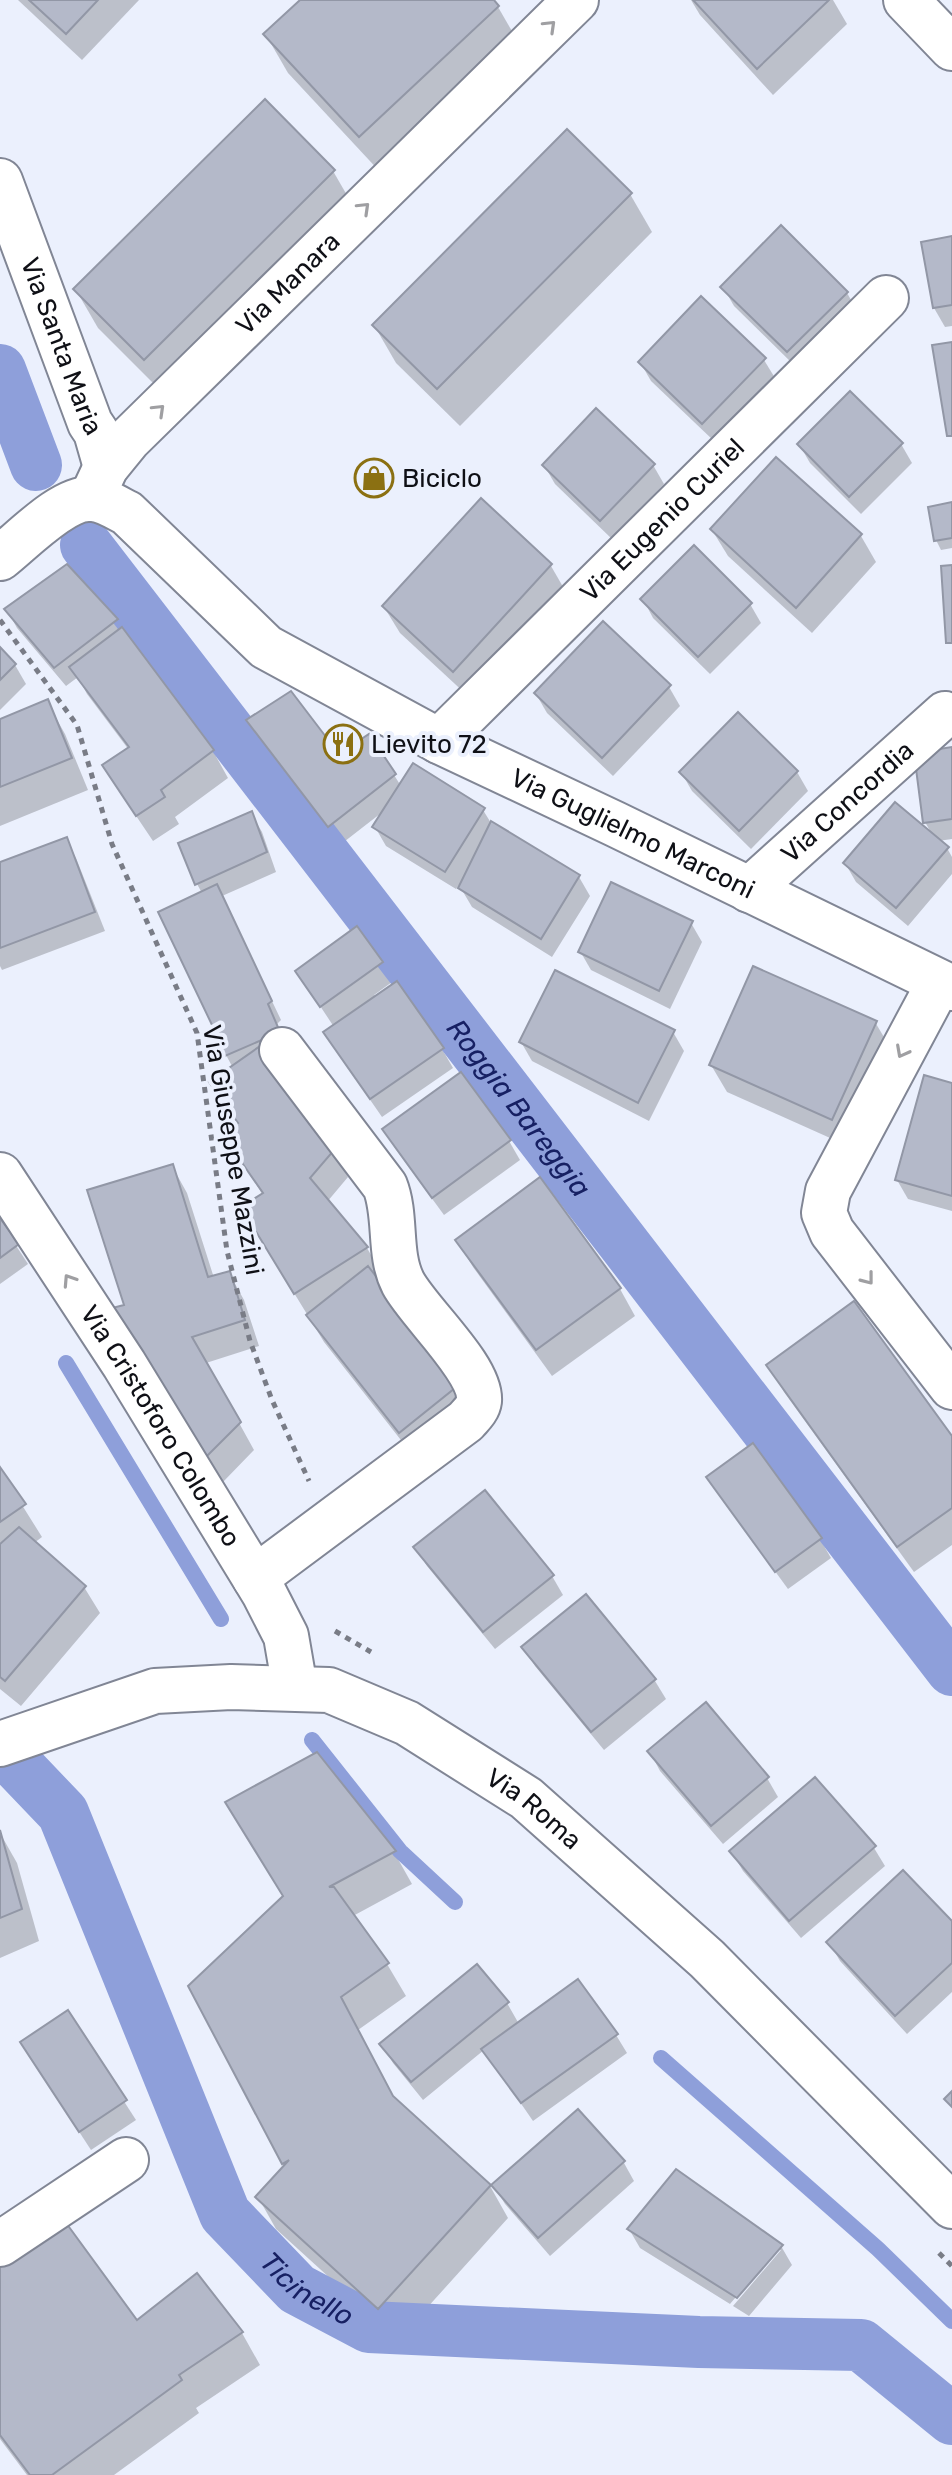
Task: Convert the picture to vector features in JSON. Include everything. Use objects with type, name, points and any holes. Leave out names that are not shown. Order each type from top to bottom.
[{"type":"street","name":"Via Manara","points":[[0,558],[98,483],[128,440],[576,0]]},
{"type":"street","points":[[906,0],[952,48]]},
{"type":"street","name":"Via Santa Maria","points":[[0,181],[96,432],[98,483]]},
{"type":"street","name":"Via Eugenio Curiel","points":[[439,741],[886,298]]},
{"type":"street","name":"Via Guglielmo Marconi","points":[[98,483],[109,504],[127,513],[266,647],[439,741],[945,986]]},
{"type":"street","name":"Via Concordia","points":[[749,890],[945,714]]},
{"type":"street","points":[[945,986],[828,1191],[824,1213],[832,1232],[952,1387]]},
{"type":"street","points":[[255,1578],[466,1421],[479,1401],[473,1377],[403,1283],[397,1260],[392,1207],[385,1186],[282,1050]]},
{"type":"street","name":"Via Cristoforo Colombo","points":[[0,1175],[124,1364],[255,1578],[286,1636],[295,1688]]},
{"type":"street","name":"Via Roma","points":[[0,1744],[155,1691],[231,1687],[329,1690],[407,1723],[526,1798],[707,1959],[952,2206]]},
{"type":"street","points":[[0,2244],[126,2160]]},
{"type":"path","name":"Via Giuseppe Mazzini","points":[[0,620],[77,725],[112,844],[197,1033],[227,1251],[250,1341],[272,1400],[309,1480],[324,1526]]},
{"type":"path","points":[[332,1629],[372,1652]]},
{"type":"building","points":[[29,0],[98,0],[66,34]]},
{"type":"building","points":[[300,0],[494,0],[499,6],[359,137],[263,34]]},
{"type":"building","points":[[693,0],[829,0],[757,69]]},
{"type":"building","points":[[265,99],[335,170],[144,360],[73,289]]},
{"type":"building","points":[[567,129],[632,193],[437,389],[372,325]]},
{"type":"building","points":[[781,225],[848,292],[787,352],[720,287]]},
{"type":"building","points":[[952,236],[952,305],[933,308],[921,242]]},
{"type":"building","points":[[701,296],[766,358],[702,424],[638,362]]},
{"type":"building","points":[[952,342],[952,436],[947,436],[932,345]]},
{"type":"building","points":[[850,391],[903,443],[849,497],[797,444]]},
{"type":"building","points":[[596,408],[655,464],[600,521],[542,465]]},
{"type":"building","points":[[776,457],[862,534],[796,608],[710,529]]},
{"type":"building","points":[[481,498],[552,564],[453,672],[382,606]]},
{"type":"building","points":[[952,502],[952,538],[934,541],[928,507]]},
{"type":"building","points":[[694,545],[752,603],[698,657],[640,599]]},
{"type":"building","points":[[67,564],[118,619],[54,668],[4,609]]},
{"type":"building","points":[[952,565],[952,643],[946,643],[941,566]]},
{"type":"building","points":[[603,621],[671,685],[602,758],[534,693]]},
{"type":"building","points":[[122,627],[214,750],[161,790],[165,797],[136,816],[102,765],[129,747],[69,667]]},
{"type":"building","points":[[0,647],[16,664],[0,680]]},
{"type":"building","points":[[291,691],[339,754],[369,734],[396,774],[328,827],[246,720]]},
{"type":"building","points":[[48,699],[72,758],[0,787],[0,719]]},
{"type":"building","points":[[738,712],[798,771],[739,831],[679,772]]},
{"type":"building","points":[[952,747],[952,819],[923,823],[914,753]]},
{"type":"building","points":[[413,763],[485,808],[445,872],[372,827]]},
{"type":"building","points":[[895,802],[949,847],[896,908],[843,863]]},
{"type":"building","points":[[252,811],[267,852],[195,885],[178,843]]},
{"type":"building","points":[[491,821],[580,875],[541,939],[458,888]]},
{"type":"building","points":[[67,837],[95,912],[0,948],[0,862]]},
{"type":"building","points":[[611,882],[693,921],[659,991],[578,952]]},
{"type":"building","points":[[217,884],[272,1001],[268,1004],[280,1032],[225,1056],[158,912]]},
{"type":"building","points":[[357,926],[383,962],[320,1007],[295,971]]},
{"type":"building","points":[[753,966],[877,1021],[832,1120],[709,1065]]},
{"type":"building","points":[[555,970],[675,1030],[638,1103],[519,1042]]},
{"type":"building","points":[[397,981],[444,1048],[370,1099],[323,1032]]},
{"type":"building","points":[[263,1044],[335,1149],[310,1178],[368,1247],[294,1294],[241,1207],[263,1193],[222,1134],[238,1123],[209,1082]]},
{"type":"building","points":[[461,1072],[511,1140],[432,1198],[382,1129]]},
{"type":"building","points":[[924,1075],[952,1083],[952,1196],[895,1180]]},
{"type":"building","points":[[173,1164],[208,1277],[230,1271],[245,1320],[192,1337],[241,1422],[205,1458],[104,1310],[124,1305],[87,1190]]},
{"type":"building","points":[[540,1177],[621,1288],[536,1350],[455,1240]]},
{"type":"building","points":[[0,1218],[19,1244],[0,1258]]},
{"type":"building","points":[[368,1266],[460,1384],[399,1433],[306,1315]]},
{"type":"building","points":[[854,1301],[952,1436],[952,1508],[897,1547],[766,1365]]},
{"type":"building","points":[[753,1443],[822,1538],[775,1572],[706,1477]]},
{"type":"building","points":[[0,1467],[26,1504],[0,1522]]},
{"type":"building","points":[[485,1490],[554,1575],[483,1632],[413,1547]]},
{"type":"building","points":[[19,1527],[86,1586],[5,1681],[0,1677],[0,1544]]},
{"type":"building","points":[[586,1594],[656,1679],[591,1732],[521,1647]]},
{"type":"building","points":[[706,1702],[769,1777],[711,1826],[647,1751]]},
{"type":"building","points":[[317,1752],[396,1851],[329,1887],[334,1887],[389,1963],[341,1997],[393,2096],[491,2185],[378,2309],[255,2197],[289,2160],[282,2164],[188,1986],[283,1896],[225,1802]]},
{"type":"building","points":[[815,1777],[876,1846],[789,1921],[729,1851]]},
{"type":"building","points":[[0,1830],[22,1909],[0,1918]]},
{"type":"building","points":[[903,1870],[952,1921],[952,1963],[895,2016],[826,1942]]},
{"type":"building","points":[[477,1964],[509,2002],[411,2082],[379,2044]]},
{"type":"building","points":[[578,1979],[618,2034],[521,2103],[481,2049]]},
{"type":"building","points":[[68,2010],[127,2100],[79,2132],[20,2042]]},
{"type":"building","points":[[952,2091],[952,2107],[944,2099]]},
{"type":"building","points":[[578,2109],[625,2161],[538,2238],[491,2185]]},
{"type":"building","points":[[676,2169],[783,2245],[737,2298],[627,2229]]},
{"type":"building","points":[[61,2216],[137,2320],[197,2273],[243,2332],[179,2375],[182,2380],[52,2475],[30,2475],[0,2435],[0,2261]]},
{"type":"waterway","name":"Roggia Bareggia","points":[[0,370],[36,465]]},
{"type":"waterway","name":"Roggia Bareggia","points":[[86,545],[952,1670]]},
{"type":"waterway","points":[[66,1363],[221,1619]]},
{"type":"waterway","points":[[312,1740],[400,1851],[455,1902]]},
{"type":"waterway","name":"Ticinello","points":[[0,1747],[63,1813],[225,2214],[297,2289],[369,2327],[699,2342],[861,2345],[952,2419]]},
{"type":"waterway","points":[[661,2058],[878,2249],[952,2321]]},
{"type":"place","name":"Biciclo","points":[[374,478]]},
{"type":"place","name":"Lievito 72","points":[[343,744]]}]
